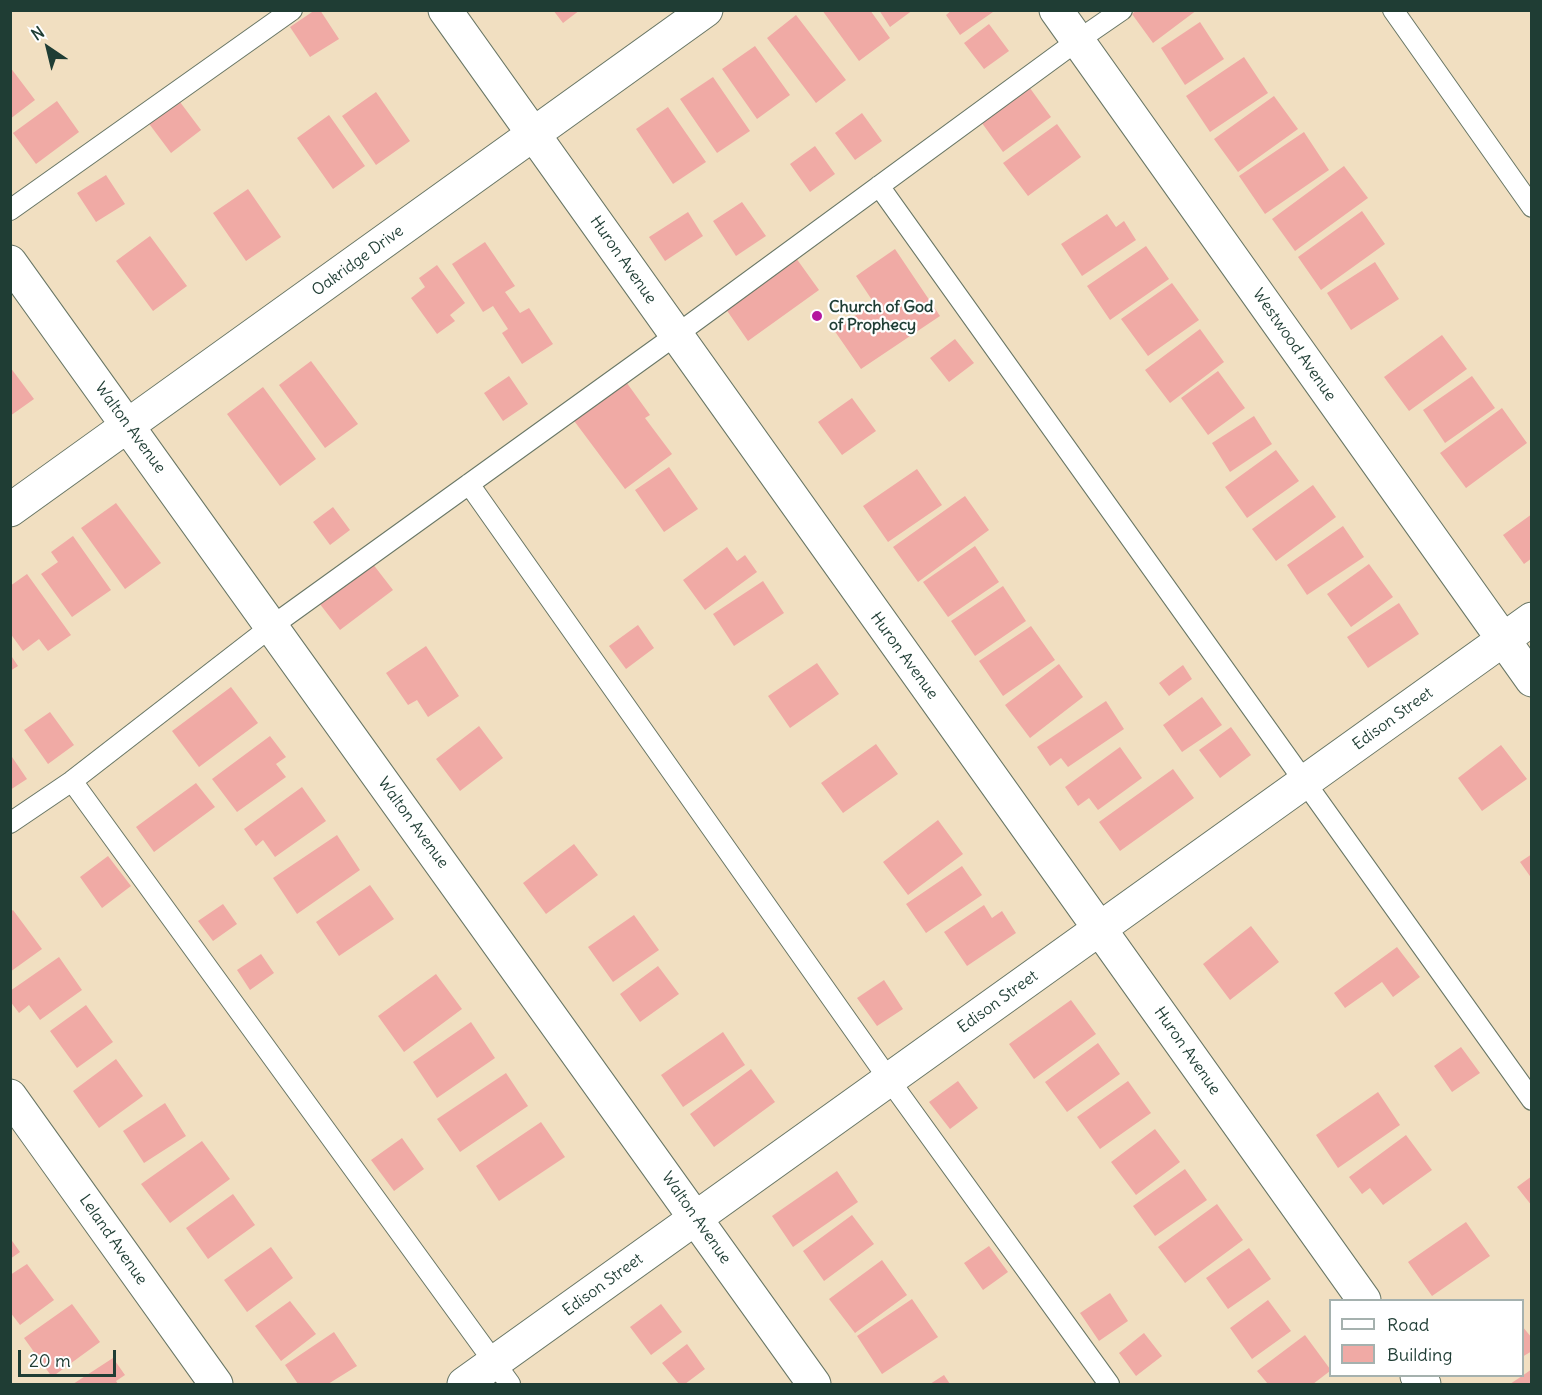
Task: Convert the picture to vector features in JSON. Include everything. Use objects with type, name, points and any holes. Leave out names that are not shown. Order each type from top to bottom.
[{"type":"street","name":"Huron Avenue","points":[[445,10],[1363,1299]]},
{"type":"street","name":"Oakridge Drive","points":[[10,510],[706,10]]},
{"type":"street","name":"Westwood Avenue","points":[[1056,10],[1532,680]]},
{"type":"street","name":"Walton Avenue","points":[[10,262],[814,1384]]},
{"type":"street","name":"Edison Street","points":[[464,1384],[502,1374],[696,1218],[1532,619]]},
{"type":"street","name":"Leland Avenue","points":[[10,1096],[216,1384]]},
{"type":"lane","points":[[10,210],[292,10]]},
{"type":"lane","points":[[10,823],[72,781],[272,626],[1122,10]]},
{"type":"lane","points":[[1393,10],[1532,207]]},
{"type":"lane","points":[[879,186],[1532,1100]]},
{"type":"lane","points":[[469,484],[890,1081],[1109,1384]]},
{"type":"lane","points":[[72,781],[502,1374]]},
{"type":"building","points":[[315,10],[320,10],[339,39],[310,57],[290,27]]},
{"type":"building","points":[[553,10],[580,10],[563,23]]},
{"type":"building","points":[[822,10],[870,10],[890,38],[859,61]]},
{"type":"building","points":[[879,10],[913,10],[890,27]]},
{"type":"building","points":[[952,10],[992,10],[993,12],[960,35],[946,15]]},
{"type":"building","points":[[1137,10],[1197,10],[1153,43],[1132,14]]},
{"type":"building","points":[[796,15],[846,80],[816,103],[767,38]]},
{"type":"building","points":[[1200,22],[1224,59],[1185,85],[1161,48]]},
{"type":"building","points":[[989,24],[1009,51],[984,69],[964,43]]},
{"type":"building","points":[[755,46],[790,95],[757,119],[722,69]]},
{"type":"building","points":[[1244,57],[1268,93],[1210,132],[1186,96]]},
{"type":"building","points":[[10,67],[35,100],[10,119]]},
{"type":"building","points":[[713,77],[750,131],[717,153],[680,99]]},
{"type":"building","points":[[1027,84],[1051,117],[1003,152],[979,119]]},
{"type":"building","points":[[376,92],[410,141],[376,165],[342,116]]},
{"type":"building","points":[[1274,96],[1298,129],[1238,172],[1214,139]]},
{"type":"building","points":[[177,98],[201,130],[171,153],[147,121]]},
{"type":"building","points":[[57,101],[79,132],[36,164],[13,133]]},
{"type":"building","points":[[668,107],[706,162],[673,184],[636,129]]},
{"type":"building","points":[[862,113],[882,141],[855,160],[835,133]]},
{"type":"building","points":[[329,115],[365,166],[333,189],[297,138]]},
{"type":"building","points":[[1057,124],[1081,157],[1028,196],[1003,163]]},
{"type":"building","points":[[1304,132],[1329,170],[1265,214],[1239,176]]},
{"type":"building","points":[[815,146],[835,174],[810,192],[790,164]]},
{"type":"building","points":[[1344,166],[1368,198],[1295,251],[1272,219]]},
{"type":"building","points":[[106,175],[125,204],[96,222],[77,193]]},
{"type":"building","points":[[248,189],[281,237],[246,261],[213,213]]},
{"type":"building","points":[[742,202],[766,236],[736,256],[713,221]]},
{"type":"building","points":[[1362,211],[1385,244],[1321,290],[1298,257]]},
{"type":"building","points":[[688,212],[703,236],[665,261],[649,237]]},
{"type":"building","points":[[1107,214],[1116,227],[1124,221],[1136,240],[1082,276],[1061,244]]},
{"type":"building","points":[[150,236],[187,286],[153,311],[116,261]]},
{"type":"building","points":[[485,242],[515,286],[505,292],[520,313],[529,308],[553,344],[522,364],[502,333],[508,329],[493,306],[483,312],[452,264]]},
{"type":"building","points":[[1146,246],[1169,279],[1110,320],[1087,286]]},
{"type":"building","points":[[895,249],[940,316],[861,369],[834,330],[874,303],[856,276]]},
{"type":"building","points":[[791,251],[819,290],[748,341],[721,302]]},
{"type":"building","points":[[1375,262],[1399,299],[1351,330],[1327,293]]},
{"type":"building","points":[[437,265],[465,303],[450,315],[455,321],[437,334],[411,298],[425,287],[419,278]]},
{"type":"building","points":[[1172,283],[1199,320],[1148,356],[1121,319]]},
{"type":"building","points":[[1200,329],[1224,362],[1170,403],[1145,370]]},
{"type":"building","points":[[1442,335],[1467,369],[1409,411],[1384,377]]},
{"type":"building","points":[[955,339],[974,363],[949,382],[930,358]]},
{"type":"building","points":[[311,361],[358,424],[325,448],[279,385]]},
{"type":"building","points":[[10,367],[34,399],[10,416]]},
{"type":"building","points":[[1218,371],[1245,408],[1208,435],[1181,398]]},
{"type":"building","points":[[509,376],[528,404],[503,421],[484,393]]},
{"type":"building","points":[[1472,376],[1495,408],[1445,443],[1423,410]]},
{"type":"building","points":[[624,379],[650,415],[645,418],[672,454],[625,489],[572,418]]},
{"type":"building","points":[[263,387],[316,459],[280,486],[227,414]]},
{"type":"building","points":[[852,398],[876,431],[842,455],[818,422]]},
{"type":"building","points":[[1502,408],[1527,443],[1466,488],[1440,453]]},
{"type":"building","points":[[1254,416],[1272,444],[1230,472],[1212,443]]},
{"type":"building","points":[[1276,450],[1299,481],[1247,518],[1225,487]]},
{"type":"building","points":[[669,467],[698,509],[664,532],[635,490]]},
{"type":"building","points":[[917,469],[942,505],[888,542],[863,506]]},
{"type":"building","points":[[1313,485],[1336,517],[1276,561],[1252,529]]},
{"type":"building","points":[[965,496],[989,530],[918,582],[893,547]]},
{"type":"building","points":[[116,503],[161,563],[125,589],[81,528]]},
{"type":"building","points":[[333,507],[350,530],[330,545],[313,522]]},
{"type":"building","points":[[1532,514],[1532,558],[1524,564],[1503,535]]},
{"type":"building","points":[[1343,526],[1364,557],[1307,595],[1287,565]]},
{"type":"building","points":[[73,536],[111,590],[72,617],[41,574],[58,562],[51,552]]},
{"type":"building","points":[[975,546],[999,582],[948,617],[923,582]]},
{"type":"building","points":[[727,547],[737,561],[745,555],[757,572],[705,610],[683,580]]},
{"type":"building","points":[[369,559],[393,590],[340,630],[316,599]]},
{"type":"building","points":[[1369,564],[1393,597],[1351,627],[1327,594]]},
{"type":"building","points":[[27,574],[71,635],[48,651],[39,639],[23,651],[10,633],[10,586]]},
{"type":"building","points":[[763,581],[784,613],[734,646],[713,614]]},
{"type":"building","points":[[1003,586],[1026,621],[975,656],[951,621]]},
{"type":"building","points":[[1399,603],[1419,634],[1368,668],[1347,637]]},
{"type":"building","points":[[638,625],[654,648],[626,669],[609,646]]},
{"type":"building","points":[[1031,626],[1055,660],[1003,696],[979,661]]},
{"type":"building","points":[[426,646],[459,696],[428,717],[417,700],[408,705],[386,673]]},
{"type":"building","points":[[10,654],[18,666],[10,671]]},
{"type":"building","points":[[817,663],[839,694],[790,728],[768,696]]},
{"type":"building","points":[[1059,664],[1083,697],[1030,738],[1005,705]]},
{"type":"building","points":[[1183,665],[1192,679],[1169,696],[1159,683]]},
{"type":"building","points":[[231,687],[258,723],[199,767],[172,731]]},
{"type":"building","points":[[1202,697],[1222,725],[1182,752],[1163,725]]},
{"type":"building","points":[[1106,701],[1124,729],[1068,767],[1061,758],[1050,766],[1037,747]]},
{"type":"building","points":[[50,712],[74,745],[48,764],[24,730]]},
{"type":"building","points":[[479,726],[503,758],[460,791],[436,759]]},
{"type":"building","points":[[1231,727],[1251,755],[1220,778],[1199,750]]},
{"type":"building","points":[[270,736],[286,757],[276,764],[286,777],[237,812],[212,779]]},
{"type":"building","points":[[876,744],[898,774],[843,813],[821,783]]},
{"type":"building","points":[[1501,745],[1527,779],[1482,811],[1458,778]]},
{"type":"building","points":[[1120,747],[1142,778],[1098,810],[1089,798],[1078,806],[1065,787]]},
{"type":"building","points":[[10,754],[27,779],[10,790]]},
{"type":"building","points":[[1173,769],[1194,798],[1120,851],[1099,822]]},
{"type":"building","points":[[196,783],[215,807],[154,852],[136,827]]},
{"type":"building","points":[[302,787],[326,821],[275,857],[263,840],[256,846],[244,829]]},
{"type":"building","points":[[938,820],[963,854],[908,895],[883,862]]},
{"type":"building","points":[[337,835],[360,870],[297,914],[273,878]]},
{"type":"building","points":[[574,844],[598,875],[546,914],[523,883]]},
{"type":"building","points":[[1532,854],[1532,879],[1520,862]]},
{"type":"building","points":[[108,856],[131,886],[102,908],[80,877]]},
{"type":"building","points":[[962,866],[982,895],[926,933],[906,904]]},
{"type":"building","points":[[370,885],[394,919],[339,956],[316,922]]},
{"type":"building","points":[[223,904],[237,924],[213,941],[198,921]]},
{"type":"building","points":[[984,905],[992,918],[1002,911],[1016,933],[967,966],[944,932]]},
{"type":"building","points":[[13,910],[42,949],[10,972],[10,912]]},
{"type":"building","points":[[634,915],[659,950],[613,982],[588,947]]},
{"type":"building","points":[[1251,926],[1279,962],[1230,1000],[1203,964]]},
{"type":"building","points":[[1397,947],[1420,977],[1393,997],[1382,982],[1345,1008],[1334,993]]},
{"type":"building","points":[[261,954],[274,973],[250,990],[237,970]]},
{"type":"building","points":[[59,957],[82,990],[40,1020],[29,1005],[19,1013],[10,1001],[10,991]]},
{"type":"building","points":[[658,966],[679,994],[640,1022],[620,994]]},
{"type":"building","points":[[436,974],[462,1009],[404,1052],[378,1016]]},
{"type":"building","points":[[884,980],[903,1009],[877,1026],[857,998]]},
{"type":"building","points":[[1071,1000],[1096,1034],[1034,1079],[1009,1044]]},
{"type":"building","points":[[86,1005],[113,1042],[77,1068],[50,1031]]},
{"type":"building","points":[[471,1022],[495,1058],[437,1098],[413,1062]]},
{"type":"building","points":[[723,1032],[745,1065],[683,1107],[661,1075]]},
{"type":"building","points":[[1098,1043],[1120,1074],[1067,1112],[1045,1082]]},
{"type":"building","points":[[1461,1047],[1480,1073],[1452,1092],[1434,1066]]},
{"type":"building","points":[[116,1059],[143,1096],[99,1128],[73,1091]]},
{"type":"building","points":[[751,1069],[775,1102],[714,1147],[690,1114]]},
{"type":"building","points":[[506,1073],[528,1106],[460,1152],[437,1119]]},
{"type":"building","points":[[958,1081],[978,1108],[950,1129],[929,1102]]},
{"type":"building","points":[[1128,1081],[1151,1113],[1100,1149],[1077,1117]]},
{"type":"building","points":[[1378,1092],[1400,1125],[1338,1168],[1316,1135]]},
{"type":"building","points":[[165,1103],[186,1136],[144,1163],[123,1131]]},
{"type":"building","points":[[541,1122],[565,1157],[499,1201],[476,1166]]},
{"type":"building","points":[[1155,1129],[1180,1162],[1136,1195],[1111,1162]]},
{"type":"building","points":[[1406,1135],[1432,1170],[1383,1205],[1370,1188],[1362,1194],[1349,1177]]},
{"type":"building","points":[[402,1138],[424,1169],[394,1191],[371,1160]]},
{"type":"building","points":[[202,1141],[230,1179],[170,1223],[141,1184]]},
{"type":"building","points":[[1185,1169],[1207,1200],[1155,1236],[1133,1206]]},
{"type":"building","points":[[837,1171],[858,1202],[793,1247],[772,1216]]},
{"type":"building","points":[[1532,1176],[1532,1206],[1517,1187]]},
{"type":"building","points":[[233,1194],[255,1225],[208,1259],[186,1228]]},
{"type":"building","points":[[1217,1204],[1243,1240],[1185,1283],[1158,1247]]},
{"type":"building","points":[[852,1215],[874,1244],[824,1281],[803,1251]]},
{"type":"building","points":[[1466,1222],[1490,1256],[1432,1296],[1408,1262]]},
{"type":"building","points":[[10,1238],[20,1252],[10,1259]]},
{"type":"building","points":[[989,1246],[1008,1272],[983,1290],[964,1263]]},
{"type":"building","points":[[271,1247],[293,1278],[247,1312],[224,1280]]},
{"type":"building","points":[[1249,1248],[1271,1279],[1228,1309],[1206,1278]]},
{"type":"building","points":[[882,1260],[907,1295],[855,1333],[829,1299]]},
{"type":"building","points":[[27,1264],[54,1300],[20,1325],[10,1312],[10,1275]]},
{"type":"building","points":[[1110,1293],[1128,1321],[1099,1341],[1080,1313]]},
{"type":"building","points":[[912,1299],[938,1337],[882,1374],[857,1336]]},
{"type":"building","points":[[1268,1300],[1291,1331],[1252,1359],[1230,1328]]},
{"type":"building","points":[[290,1301],[316,1334],[281,1361],[255,1326]]},
{"type":"building","points":[[72,1304],[100,1342],[52,1377],[24,1338]]},
{"type":"building","points":[[661,1304],[682,1332],[651,1355],[630,1327]]},
{"type":"building","points":[[1524,1328],[1532,1338],[1532,1351],[1524,1356]]},
{"type":"building","points":[[334,1332],[357,1366],[328,1384],[298,1384],[285,1365]]},
{"type":"building","points":[[1144,1333],[1162,1356],[1136,1376],[1119,1353]]},
{"type":"building","points":[[1305,1335],[1329,1368],[1329,1372],[1313,1384],[1268,1384],[1257,1371]]},
{"type":"building","points":[[687,1344],[705,1369],[685,1384],[679,1384],[662,1363]]},
{"type":"building","points":[[113,1358],[125,1375],[116,1381],[118,1384],[73,1384]]},
{"type":"building","points":[[1532,1369],[1532,1384],[1510,1384],[1524,1377]]},
{"type":"building","points":[[944,1375],[950,1384],[930,1384]]},
{"type":"place","name":"Church of God of Prophecy","points":[[817,316]]}]
